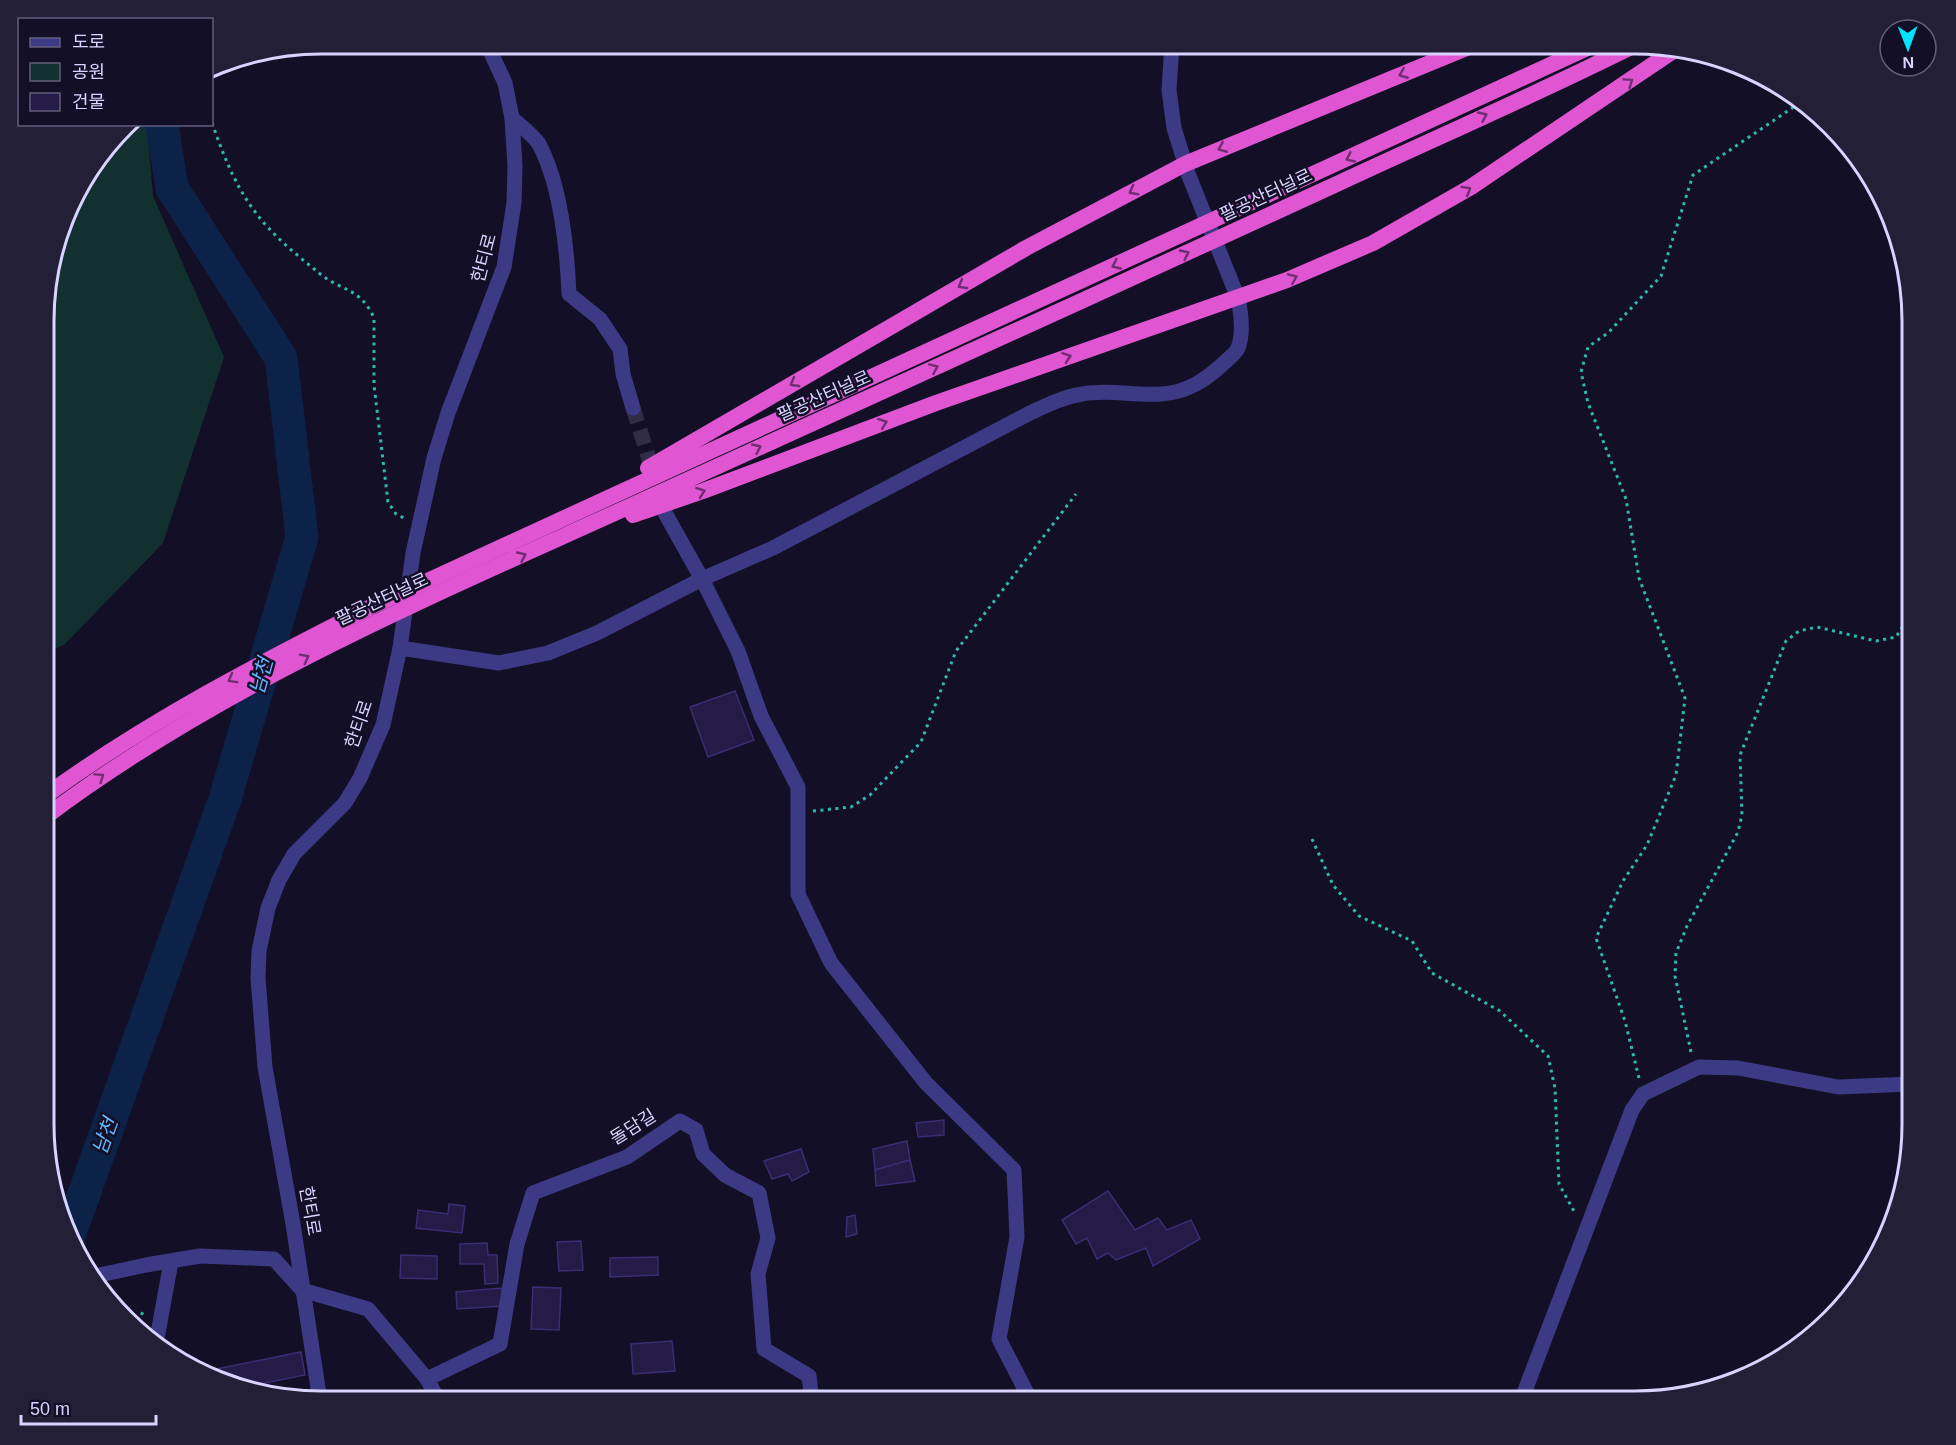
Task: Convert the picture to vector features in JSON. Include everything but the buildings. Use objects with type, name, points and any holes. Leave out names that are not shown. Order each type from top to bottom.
[{"type":"highway","points":[[555,522],[1026,248],[1185,164],[1452,54]]},
{"type":"highway","name":"팔공산터널로","points":[[54,797],[62,784],[149,726],[257,665],[374,606],[1574,54]]},
{"type":"highway","name":"팔공산터널로","points":[[54,804],[220,704],[321,650],[1616,54]]},
{"type":"highway","points":[[546,545],[703,491],[936,403],[1238,298],[1287,280],[1373,243],[1461,193],[1667,56]]},
{"type":"street","name":"한티로","points":[[318,1391],[265,1067],[258,978],[259,951],[271,900],[285,868],[294,854],[345,803],[360,778],[382,725],[400,648],[419,526],[434,459],[448,412],[504,267],[510,240],[515,166],[512,118],[505,83],[492,54]]},
{"type":"street","points":[[400,648],[499,663],[548,653],[597,633],[702,579],[773,548],[1062,398],[1083,393],[1160,394],[1176,392],[1196,385],[1213,374],[1238,349],[1241,328],[1238,298],[1185,164],[1174,128],[1169,90],[1171,54]]},
{"type":"street","points":[[512,118],[538,142],[553,177],[567,247],[569,294],[600,319],[620,349],[623,374],[633,408]]},
{"type":"street","points":[[665,513],[702,579],[738,651],[761,716],[798,787],[798,894],[831,963],[926,1083],[1014,1170],[1017,1237],[999,1339],[1025,1391]]},
{"type":"street","points":[[1525,1391],[1632,1110],[1643,1094],[1699,1067],[1738,1068],[1838,1087],[1902,1084]]},
{"type":"street","name":"돌담길","points":[[427,1379],[500,1344],[517,1244],[533,1193],[627,1157],[680,1121],[696,1130],[703,1154],[725,1175],[759,1193],[768,1238],[759,1274],[764,1349],[809,1376],[811,1391]]},
{"type":"street","points":[[101,1275],[200,1256],[273,1258],[302,1290],[368,1309],[427,1379],[434,1391]]},
{"type":"street","points":[[158,1335],[171,1262]]},
{"type":"path","points":[[1643,1094],[1626,1021],[1596,938],[1623,881],[1647,846],[1676,774],[1685,698],[1639,578],[1626,499],[1588,403],[1581,372],[1588,347],[1608,333],[1661,276],[1693,175],[1794,107]]},
{"type":"path","points":[[213,126],[222,152],[237,183],[256,213],[276,236],[315,270],[361,296],[370,308],[374,318],[374,385],[388,502],[396,514],[419,526]]},
{"type":"path","points":[[798,813],[851,807],[870,795],[921,742],[956,651],[1076,494]]},
{"type":"path","points":[[1694,1070],[1675,976],[1676,953],[1687,926],[1738,832],[1742,815],[1740,756],[1786,641],[1799,631],[1817,627],[1876,641],[1896,637],[1902,628]]},
{"type":"path","points":[[1312,839],[1333,885],[1359,916],[1412,941],[1432,974],[1500,1011],[1548,1056],[1555,1088],[1559,1184],[1586,1233]]},
{"type":"green space","points":[[138,126],[147,126],[153,196],[224,357],[163,543],[65,644],[54,650],[54,321],[56,286],[68,235],[90,188],[120,145]]},
{"type":"waterway","name":"남천","points":[[73,1224],[225,799],[302,537],[281,358],[172,188],[162,126]]},
{"type":"tunnel","points":[[633,408],[655,478]]}]
